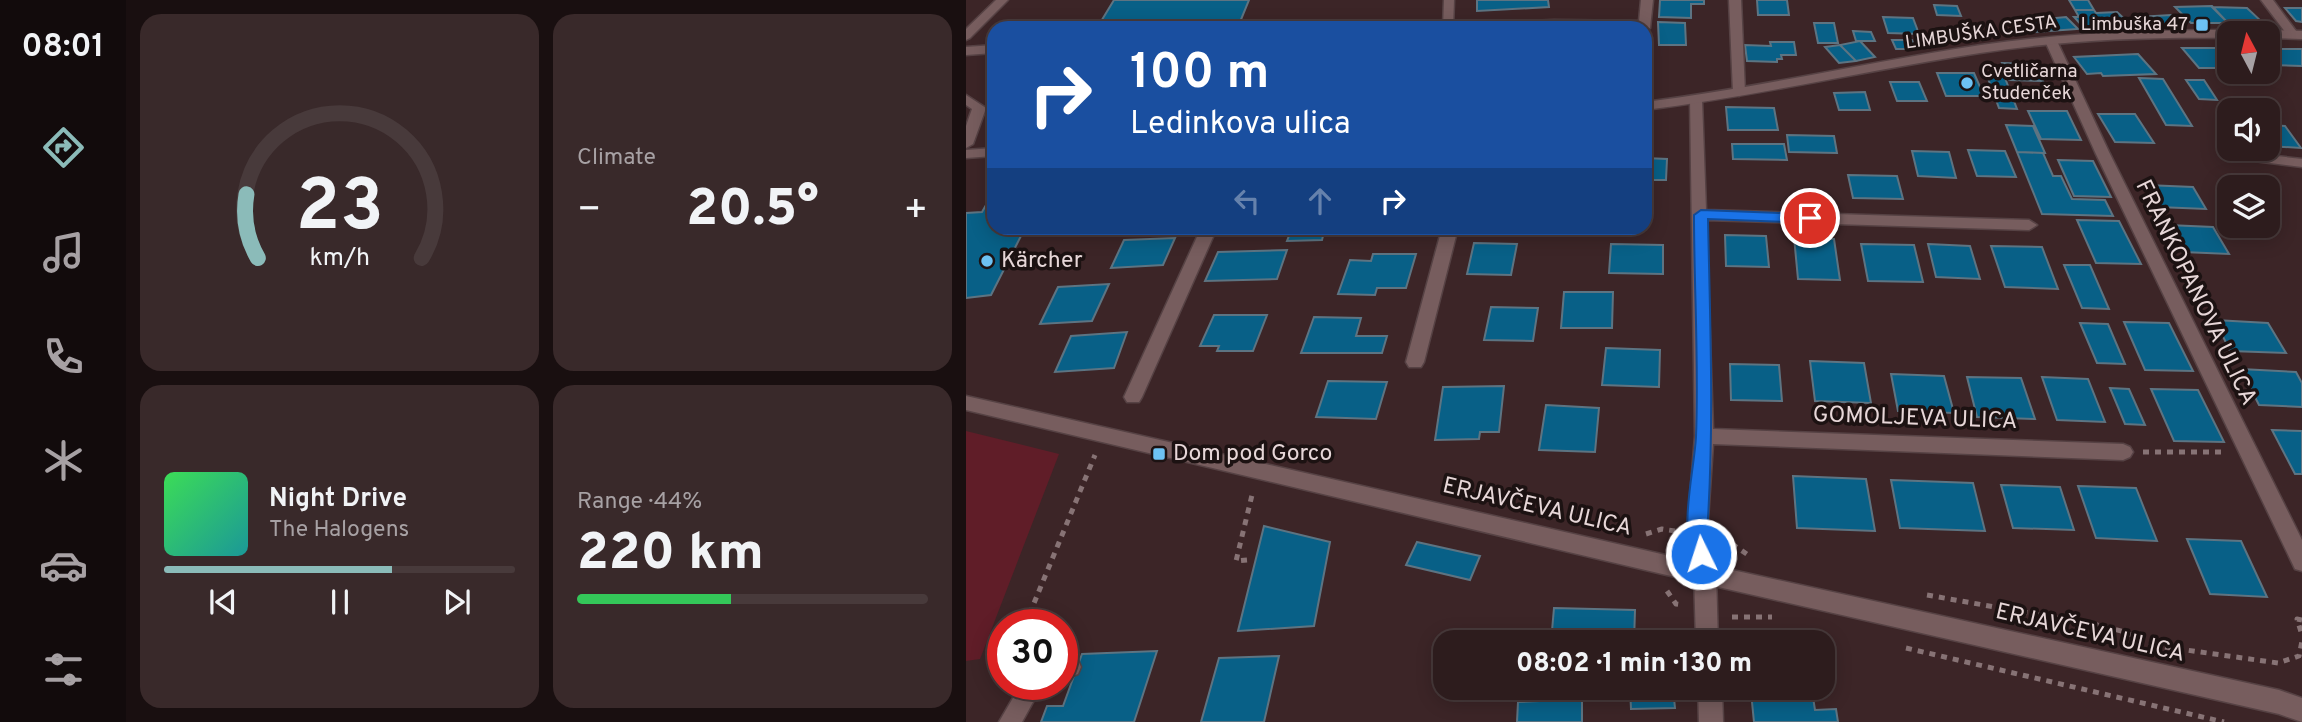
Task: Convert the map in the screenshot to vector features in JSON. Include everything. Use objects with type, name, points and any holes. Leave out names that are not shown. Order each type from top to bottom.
[{"type":"street","points":[[966,36],[1002,0]]},
{"type":"street","points":[[1645,21],[1647,0]]},
{"type":"street","points":[[1734,0],[1740,92]]},
{"type":"street","points":[[2266,0],[2297,35]]},
{"type":"street","name":"LIMBUŠKA CESTA","points":[[1652,105],[1696,100],[1981,49],[2052,41],[2217,35]]},
{"type":"street","name":"FRANKOPANOVA ULICA","points":[[2052,41],[2247,453],[2302,562]]},
{"type":"street","points":[[966,51],[987,50]]},
{"type":"street","points":[[966,99],[979,108],[966,144]]},
{"type":"street","points":[[1696,100],[1701,215],[1704,436],[1697,534],[1704,574],[1706,630]]},
{"type":"street","points":[[966,154],[987,152]]},
{"type":"street","points":[[2280,161],[2302,163]]},
{"type":"street","points":[[1701,215],[2029,225]]},
{"type":"street","points":[[1133,397],[1206,235]]},
{"type":"street","points":[[1415,362],[1448,235]]},
{"type":"street","name":"ERJAVČEVA ULICA","points":[[966,403],[1704,574],[2279,702],[2302,710]]},
{"type":"street","name":"GOMOLJEVA ULICA","points":[[1704,436],[2123,452]]},
{"type":"street","points":[[1710,700],[1711,722]]},
{"type":"lane","points":[[1448,21],[1449,0]]},
{"type":"lane","points":[[1010,722],[1023,700]]},
{"type":"path","points":[[1033,609],[1099,448]]},
{"type":"path","points":[[2123,452],[2247,453]]},
{"type":"path","points":[[1247,560],[1236,561],[1254,487]]},
{"type":"path","points":[[1727,537],[1741,552],[1755,559]]},
{"type":"path","points":[[1920,594],[2097,625],[2125,632],[2148,644],[2260,662],[2290,661],[2299,656],[2302,641]]},
{"type":"path","points":[[1741,619],[1755,615],[1786,620]]},
{"type":"path","points":[[2302,620],[2298,619],[2302,635]]},
{"type":"path","points":[[1895,645],[2224,722]]},
{"type":"shaded area","points":[[966,431],[1059,454],[999,609],[987,609],[987,641],[980,659],[966,661]]},
{"type":"building","points":[[1114,0],[1249,0],[1240,21],[1101,21]]},
{"type":"building","points":[[1477,0],[1548,0],[1549,7],[1477,11]]},
{"type":"building","points":[[1660,0],[1704,0],[1704,4],[1691,4],[1691,18],[1659,17]]},
{"type":"building","points":[[1757,0],[1787,0],[1789,15],[1758,15]]},
{"type":"building","points":[[2069,0],[2088,0],[2094,10],[2075,10]]},
{"type":"building","points":[[1934,5],[1957,6],[1961,16],[1937,15]]},
{"type":"building","points":[[2212,6],[2226,21],[2191,23],[2175,7]]},
{"type":"building","points":[[2212,7],[2247,8],[2261,21],[2226,21]]},
{"type":"building","points":[[2285,8],[2302,8],[2302,22],[2296,21]]},
{"type":"building","points":[[2075,10],[2117,12],[2133,27],[2086,30],[2074,17],[2079,17]]},
{"type":"building","points":[[2171,15],[2175,24],[2144,26],[2135,17]]},
{"type":"building","points":[[1883,17],[1913,18],[1919,34],[1888,33]]},
{"type":"building","points":[[2066,17],[2078,29],[2035,32],[2024,21]]},
{"type":"building","points":[[1658,22],[1685,23],[1686,45],[1659,45]]},
{"type":"building","points":[[1814,23],[1834,23],[1838,43],[1818,43]]},
{"type":"building","points":[[1853,31],[1871,32],[1875,41],[1856,41]]},
{"type":"building","points":[[1892,40],[1912,40],[1915,49],[1896,49]]},
{"type":"building","points":[[1860,41],[1875,57],[1856,61],[1840,45]]},
{"type":"building","points":[[1770,42],[1794,42],[1796,55],[1781,55],[1782,59],[1777,59],[1777,62],[1747,61],[1745,45],[1771,46]]},
{"type":"building","points":[[1840,45],[1856,61],[1839,63],[1825,47]]},
{"type":"building","points":[[2182,48],[2217,48],[2217,68],[2199,68]]},
{"type":"building","points":[[2280,49],[2302,49],[2302,66],[2280,65]]},
{"type":"building","points":[[2138,54],[2156,74],[2087,74],[2074,57]]},
{"type":"building","points":[[2002,63],[2036,64],[2043,81],[2009,80]]},
{"type":"building","points":[[1937,73],[1974,73],[1984,96],[1946,96]]},
{"type":"building","points":[[1986,73],[2003,73],[2017,109],[1999,108]]},
{"type":"building","points":[[2139,78],[2163,79],[2192,126],[2166,125]]},
{"type":"building","points":[[2186,80],[2204,80],[2217,100],[2199,99]]},
{"type":"building","points":[[1890,82],[1919,82],[1927,101],[1897,101]]},
{"type":"building","points":[[1865,92],[1870,110],[1839,110],[1834,93]]},
{"type":"building","points":[[1726,107],[1774,108],[1778,130],[1728,130]]},
{"type":"building","points":[[2028,111],[2067,111],[2081,140],[2041,139]]},
{"type":"building","points":[[2098,114],[2135,114],[2154,143],[2115,142]]},
{"type":"building","points":[[2006,125],[2033,126],[2045,153],[2017,152]]},
{"type":"building","points":[[2280,126],[2285,126],[2301,148],[2280,147]]},
{"type":"building","points":[[1787,135],[1834,136],[1837,153],[1789,152]]},
{"type":"building","points":[[1732,144],[1784,144],[1787,160],[1733,159]]},
{"type":"building","points":[[1968,150],[2005,151],[2016,177],[1977,176]]},
{"type":"building","points":[[1912,151],[1949,152],[1956,178],[1918,176]]},
{"type":"building","points":[[2017,152],[2043,153],[2053,176],[2061,176],[2072,199],[2105,200],[2113,216],[2042,214]]},
{"type":"building","points":[[1652,158],[1667,159],[1666,180],[1652,180]]},
{"type":"building","points":[[2058,160],[2093,161],[2111,197],[2074,196]]},
{"type":"building","points":[[1848,175],[1897,176],[1903,199],[1853,198]]},
{"type":"building","points":[[2146,185],[2193,187],[2206,209],[2158,207]]},
{"type":"building","name":"Kärcher","points":[[987,203],[987,235],[1021,235],[991,295],[966,298],[966,213],[982,212]]},
{"type":"building","points":[[2077,220],[2119,221],[2141,264],[2096,263]]},
{"type":"building","points":[[2168,225],[2213,227],[2217,238],[2229,254],[2183,252]]},
{"type":"building","points":[[1289,235],[1323,235],[1322,240],[1287,241]]},
{"type":"building","points":[[1725,235],[1766,236],[1769,267],[1726,266]]},
{"type":"building","points":[[1794,237],[1834,239],[1840,280],[1798,279]]},
{"type":"building","points":[[1175,238],[1163,265],[1111,268],[1124,240]]},
{"type":"building","points":[[1474,243],[1517,244],[1511,275],[1467,274]]},
{"type":"building","points":[[1611,244],[1663,245],[1663,274],[1609,273]]},
{"type":"building","points":[[1861,244],[1914,245],[1923,282],[1868,281]]},
{"type":"building","points":[[1928,244],[1970,246],[1980,279],[1936,277]]},
{"type":"building","points":[[1991,246],[2042,247],[2058,289],[2005,287]]},
{"type":"building","points":[[1287,250],[1277,279],[1205,281],[1218,252]]},
{"type":"building","points":[[1373,254],[1416,254],[1406,288],[1377,288],[1375,295],[1338,294],[1350,260],[1371,261]]},
{"type":"building","points":[[2064,265],[2090,265],[2109,309],[2082,308]]},
{"type":"building","points":[[1109,284],[1092,321],[1040,324],[1058,287]]},
{"type":"building","points":[[1564,292],[1613,292],[1612,328],[1561,328]]},
{"type":"building","points":[[1491,307],[1538,308],[1533,341],[1484,340]]},
{"type":"building","points":[[1214,315],[1267,315],[1253,351],[1217,351],[1219,346],[1200,346]]},
{"type":"building","points":[[1314,317],[1361,318],[1356,336],[1387,336],[1382,353],[1301,353]]},
{"type":"building","points":[[2215,320],[2268,323],[2286,353],[2230,351]]},
{"type":"building","points":[[2124,322],[2169,323],[2193,371],[2145,370]]},
{"type":"building","points":[[2080,323],[2108,324],[2125,364],[2097,363]]},
{"type":"building","points":[[1127,332],[1114,368],[1055,372],[1071,336]]},
{"type":"building","points":[[1606,348],[1660,350],[1659,387],[1602,385]]},
{"type":"building","points":[[1810,361],[1864,363],[1871,403],[1815,401]]},
{"type":"building","points":[[1730,364],[1779,365],[1782,401],[1731,400]]},
{"type":"building","points":[[2241,369],[2296,372],[2302,383],[2302,407],[2259,405]]},
{"type":"building","points":[[1891,374],[1944,376],[1954,413],[1898,411]]},
{"type":"building","points":[[1967,377],[2021,378],[2035,419],[1977,417]]},
{"type":"building","points":[[2042,377],[2088,379],[2105,422],[2057,420]]},
{"type":"building","points":[[1328,381],[1387,382],[1376,419],[1316,417]]},
{"type":"building","points":[[1504,386],[1499,432],[1480,432],[1479,439],[1435,440],[1443,387]]},
{"type":"building","points":[[2110,388],[2129,389],[2145,425],[2125,424]]},
{"type":"building","points":[[2151,389],[2198,390],[2224,442],[2174,441]]},
{"type":"building","points":[[1546,405],[1599,408],[1595,452],[1539,450]]},
{"type":"building","points":[[2272,430],[2302,431],[2302,474],[2295,474]]},
{"type":"building","points":[[1793,476],[1866,479],[1875,531],[1797,528]]},
{"type":"building","points":[[1891,480],[1973,483],[1985,531],[1900,528]]},
{"type":"building","points":[[2001,485],[2060,487],[2074,530],[2013,528]]},
{"type":"building","points":[[2078,486],[2136,488],[2157,541],[2096,538]]},
{"type":"building","points":[[1264,526],[1330,542],[1314,626],[1238,631]]},
{"type":"building","points":[[2187,539],[2241,541],[2267,597],[2210,594]]},
{"type":"building","points":[[1417,542],[1480,556],[1470,580],[1406,565]]},
{"type":"building","points":[[1554,608],[1635,610],[1634,630],[1552,630]]},
{"type":"building","points":[[1157,651],[1134,722],[1041,722],[1047,706],[1063,706],[1065,700],[1078,700],[1078,665],[1082,654]]},
{"type":"building","points":[[1279,656],[1264,722],[1201,722],[1219,658]]},
{"type":"building","points":[[1582,700],[1582,722],[1517,722],[1518,702]]},
{"type":"building","points":[[1631,700],[1674,700],[1675,708],[1631,709]]},
{"type":"building","points":[[1752,700],[1813,700],[1815,710],[1836,709],[1838,722],[1754,722]]},
{"type":"place","name":"Limbuška 47","points":[[2202,25]]},
{"type":"place","name":"Cvetličarna Studenček","points":[[1967,83]]},
{"type":"place","name":"Kärcher","points":[[987,261]]},
{"type":"place","name":"Dom pod Gorco","points":[[1159,454]]},
{"type":"route","points":[[1701,554],[1697,534],[1704,436],[1701,215],[1810,218]]}]
